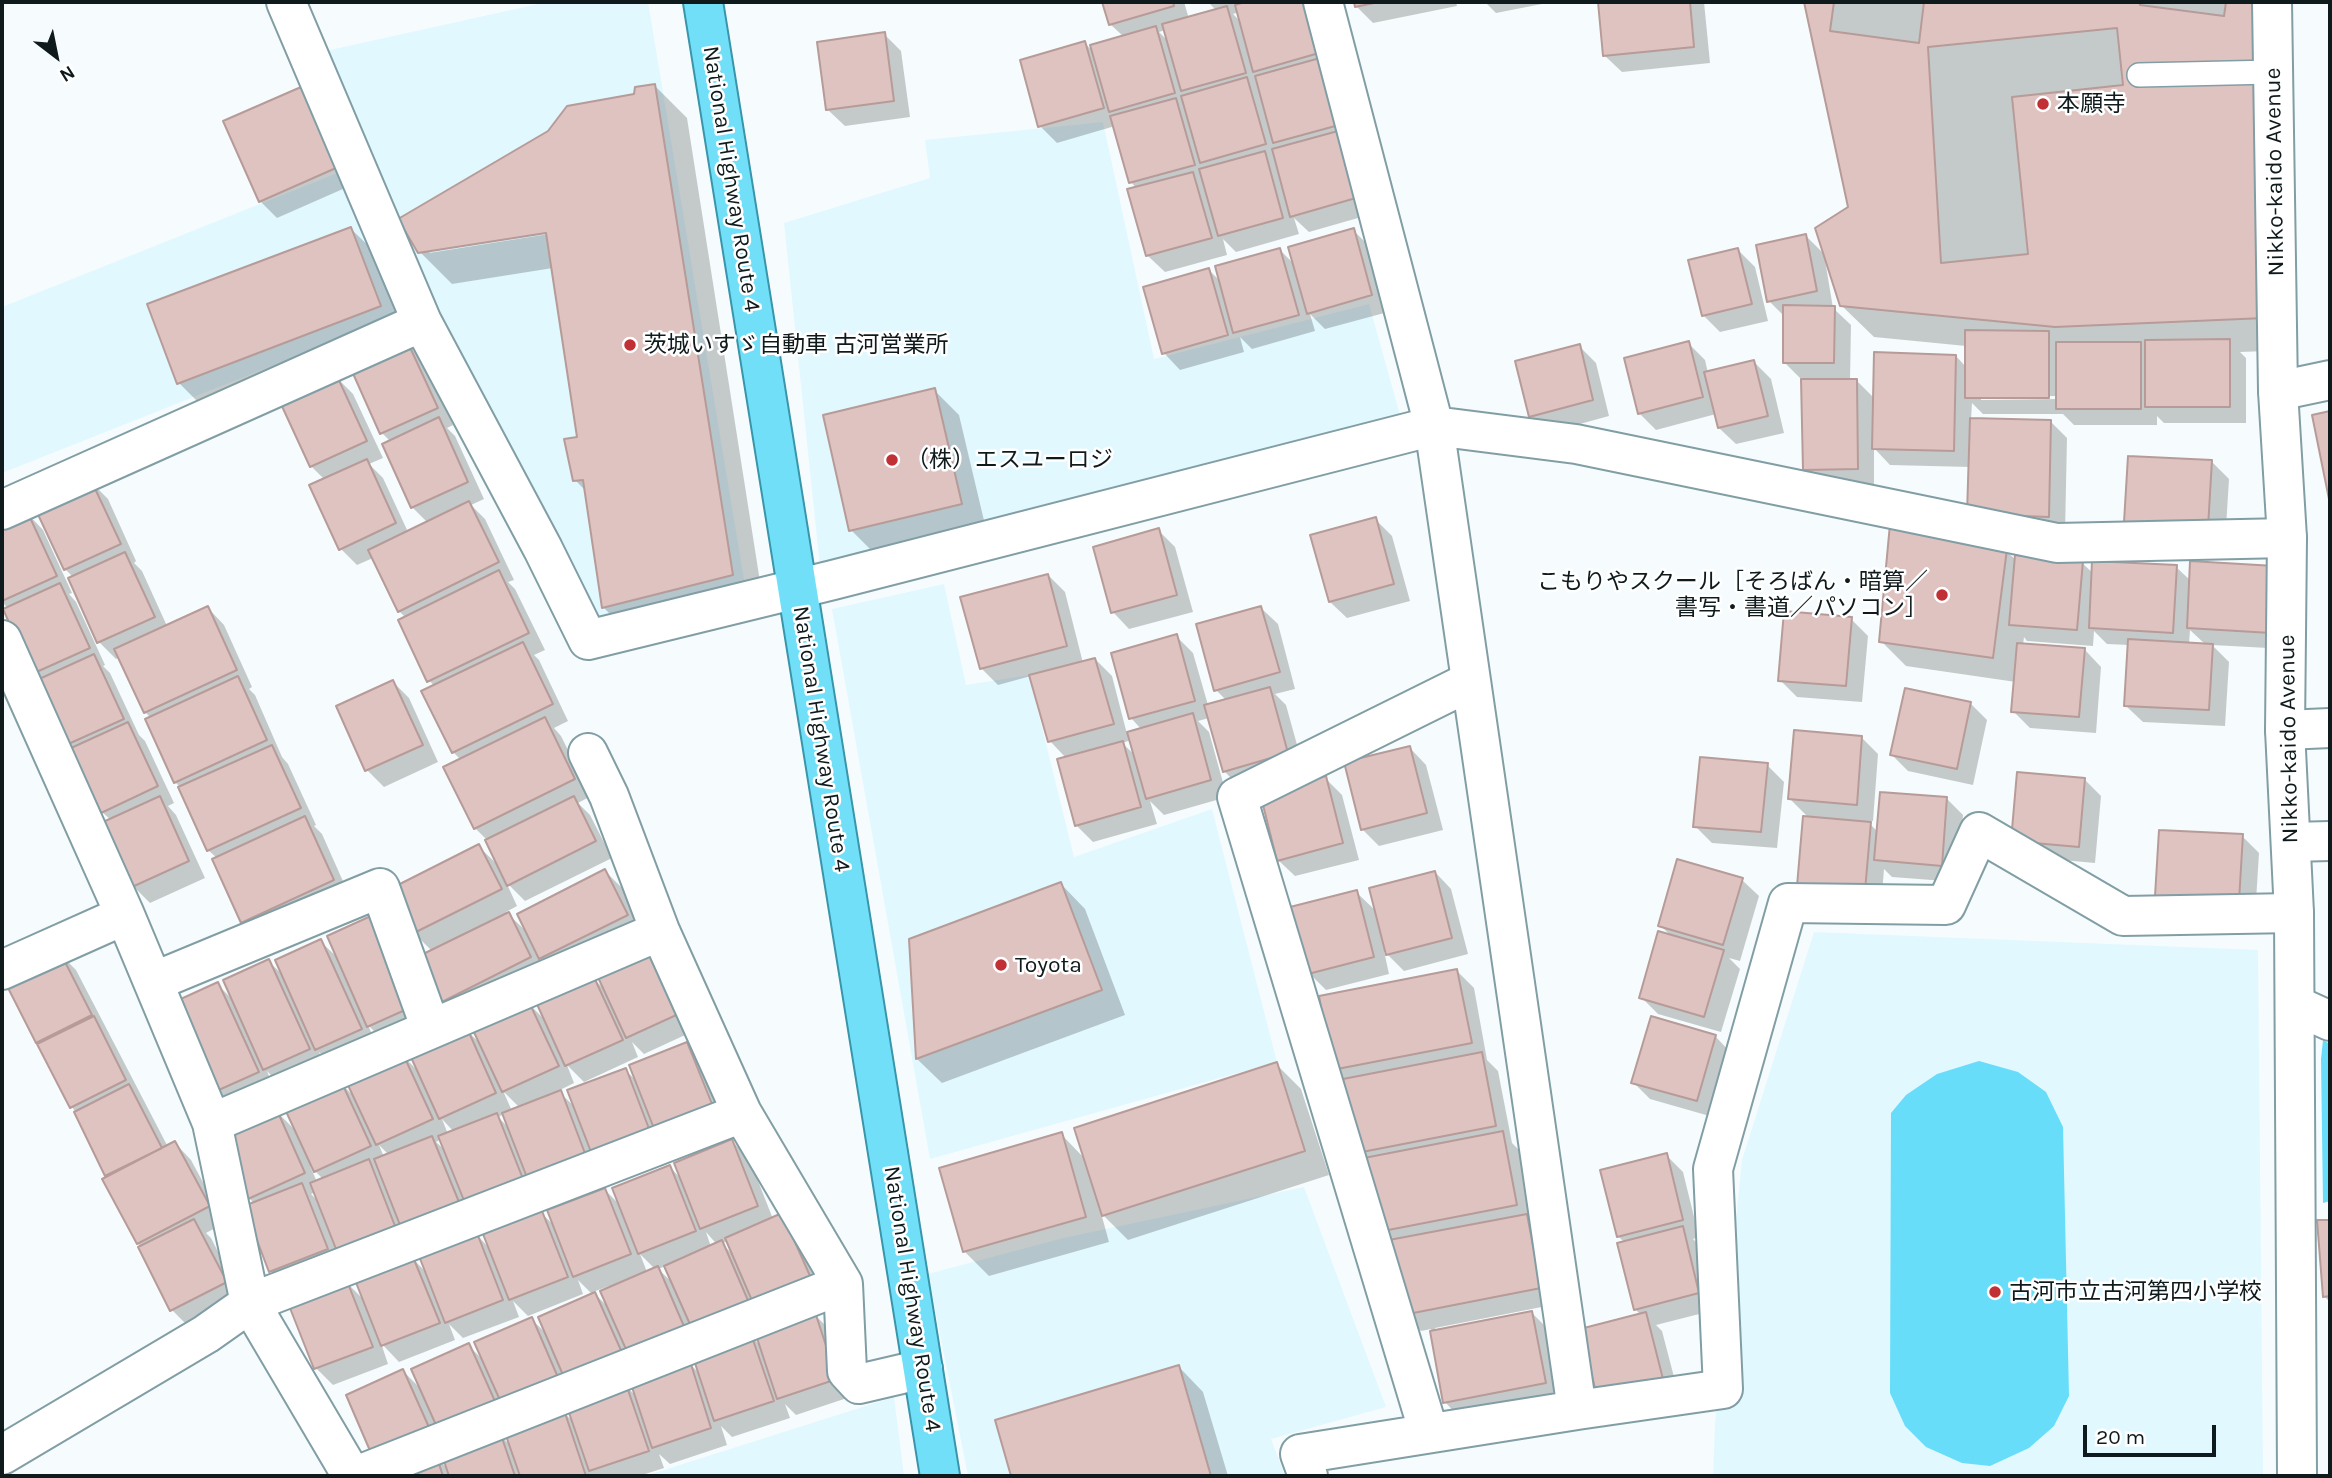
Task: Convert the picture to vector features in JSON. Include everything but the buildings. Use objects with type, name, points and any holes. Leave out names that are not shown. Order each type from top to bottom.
[{"type":"highway","name":"National Highway Route 4","points":[[703,2],[940,1476]]},
{"type":"street","points":[[286,2],[422,322],[543,549],[588,640],[1434,426],[1576,444],[2057,543],[2287,538]]},
{"type":"street","points":[[1323,2],[1434,426],[1577,1410]]},
{"type":"street","name":"Nikko-kaido Avenue","points":[[2272,2],[2278,391],[2287,538],[2285,730],[2294,913],[2297,1476]]},
{"type":"street","points":[[2,510],[422,322]]},
{"type":"street","points":[[2278,391],[2330,380]]},
{"type":"street","points":[[2,640],[125,915],[212,1123],[250,1303],[354,1476],[843,1284]]},
{"type":"street","points":[[1429,1433],[1237,797],[1471,681]]},
{"type":"street","points":[[2285,730],[2330,728]]},
{"type":"street","points":[[588,753],[608,796],[660,931],[742,1114],[843,1284],[848,1371],[859,1384],[923,1369]]},
{"type":"street","points":[[1308,1476],[1300,1454],[1723,1389],[1713,1169],[1788,903],[1946,905],[1979,832],[2123,916],[2294,913]]},
{"type":"street","points":[[2291,842],[2330,841]]},
{"type":"street","points":[[153,982],[380,888],[431,1029]]},
{"type":"street","points":[[2,970],[125,915]]},
{"type":"street","points":[[212,1123],[660,931]]},
{"type":"street","points":[[2295,1004],[2330,1021]]},
{"type":"street","points":[[2,1455],[206,1334],[250,1303],[742,1114]]},
{"type":"lane","points":[[2138,75],[2273,72]]},
{"type":"shaded area","points":[[547,2],[648,2],[745,585],[588,640],[437,320],[321,52]]},
{"type":"shaded area","points":[[1103,122],[1154,359],[1369,304],[1400,415],[820,567],[784,223],[930,178],[925,140]]},
{"type":"shaded area","points":[[355,166],[413,310],[2,473],[2,307]]},
{"type":"shaded area","points":[[944,584],[966,685],[1029,675],[1074,857],[1212,809],[1277,1062],[930,1159],[832,609]]},
{"type":"shaded area","name":"古河市立古河第四小学校","points":[[1814,932],[2258,950],[2263,1476],[1713,1476],[1715,1424],[1742,1160]]},
{"type":"shaded area","points":[[2323,1040],[2330,1044],[2330,1201],[2323,1203],[2321,1059]]},
{"type":"shaded area","points":[[1979,1061],[2018,1072],[2046,1092],[2063,1127],[2069,1396],[2054,1426],[2029,1448],[1990,1466],[1962,1463],[1926,1447],[1905,1426],[1890,1393],[1891,1113],[1906,1095],[1937,1074]]},
{"type":"shaded area","points":[[1304,1187],[1386,1407],[1271,1439],[1285,1476],[968,1476],[928,1274],[1063,1238]]},
{"type":"shaded area","points":[[894,1397],[904,1476],[645,1476]]},
{"type":"place","name":"本願寺","points":[[2043,104]]},
{"type":"place","name":"茨城いすゞ自動車 古河営業所","points":[[630,345]]},
{"type":"place","name":"（株）エスユーロジ","points":[[892,460]]},
{"type":"place","name":"こもりやスクール［そろばん・暗算／ 書写・書道／パソコン］","points":[[1942,595]]},
{"type":"place","name":"Toyota","points":[[1001,965]]},
{"type":"place","name":"古河市立古河第四小学校","points":[[1995,1292]]}]
